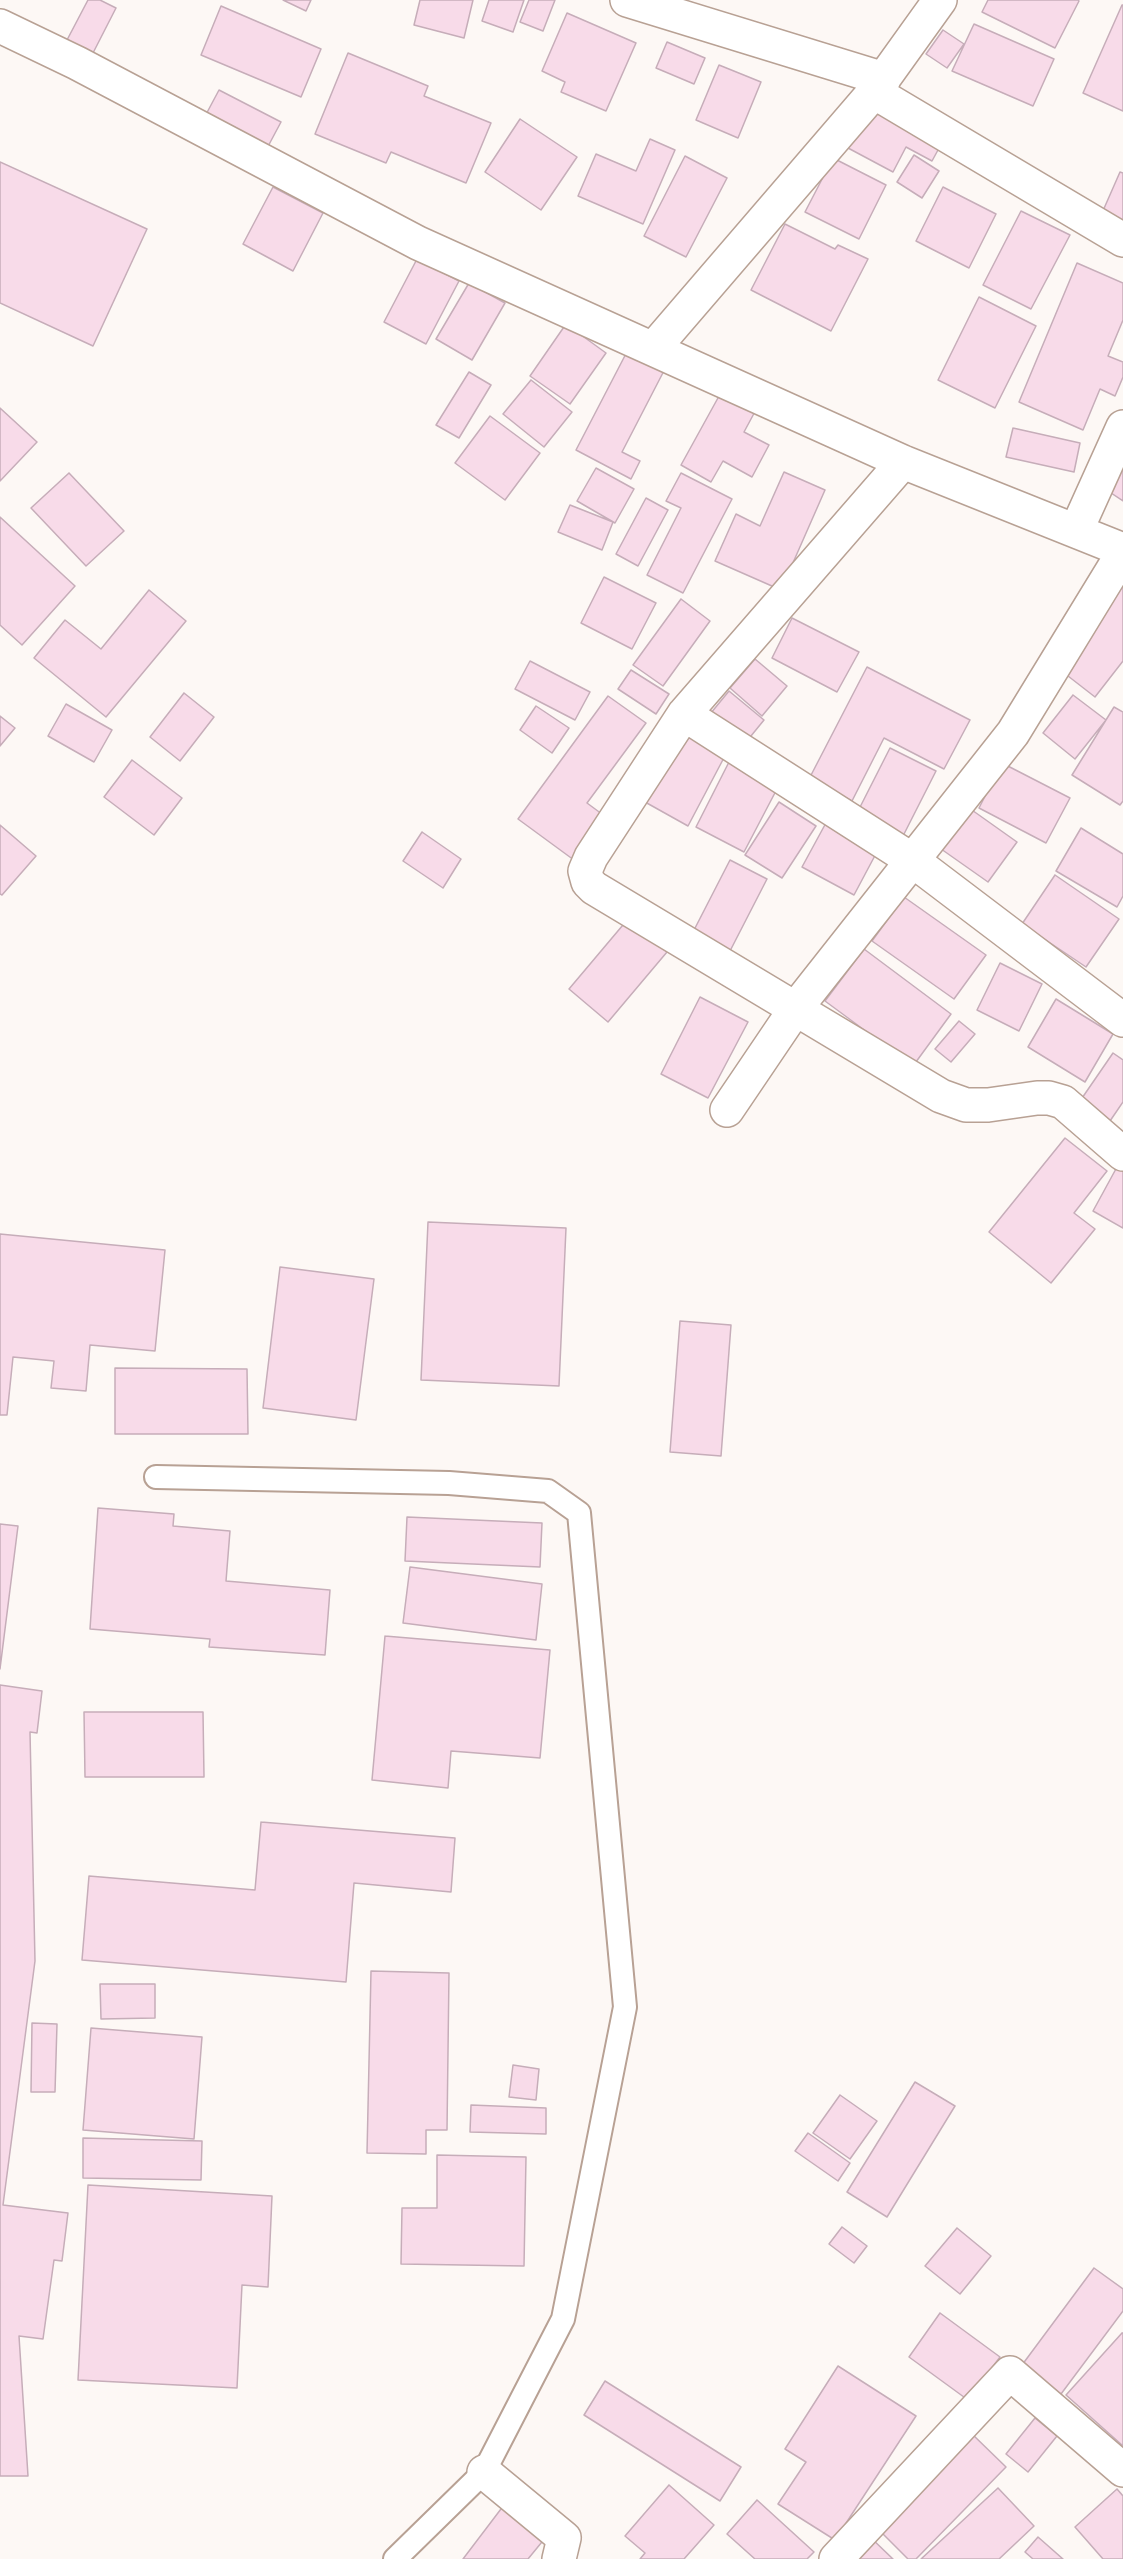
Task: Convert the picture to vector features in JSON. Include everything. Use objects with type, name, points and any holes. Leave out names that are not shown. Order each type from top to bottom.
[{"type":"street","points":[[627,0],[879,86],[1123,240]]},
{"type":"street","points":[[652,349],[879,86],[940,0]]},
{"type":"street","points":[[0,26],[77,63],[418,243],[903,462],[1123,551],[1013,733],[796,1008],[727,1110]]},
{"type":"street","points":[[1076,531],[1123,427]]},
{"type":"street","points":[[903,462],[684,714],[591,856],[585,871],[588,882],[594,888],[950,1099],[966,1105],[988,1105],[1037,1098],[1049,1098],[1063,1102],[1123,1154]]},
{"type":"street","points":[[684,714],[912,861],[1123,1020]]},
{"type":"street","points":[[836,2559],[1010,2373],[1123,2470]]},
{"type":"street","points":[[484,2472],[564,2538],[559,2559]]},
{"type":"lane","points":[[156,1477],[449,1483],[548,1491],[579,1513],[625,2007],[563,2319],[484,2472],[395,2559]]},
{"type":"building","points":[[88,0],[100,0],[116,8],[93,53],[67,40]]},
{"type":"building","points":[[283,0],[311,0],[306,11]]},
{"type":"building","points":[[420,0],[473,0],[464,38],[414,25]]},
{"type":"building","points":[[489,0],[524,0],[513,32],[482,21]]},
{"type":"building","points":[[529,0],[555,0],[543,31],[520,22]]},
{"type":"building","points":[[988,0],[1079,1],[1055,48],[982,12]]},
{"type":"building","points":[[1123,5],[1123,111],[1083,93]]},
{"type":"building","points":[[221,6],[321,49],[301,97],[201,55]]},
{"type":"building","points":[[567,13],[636,43],[606,111],[561,92],[565,82],[542,71]]},
{"type":"building","points":[[974,24],[1054,59],[1033,106],[952,71]]},
{"type":"building","points":[[943,30],[964,44],[947,68],[926,54]]},
{"type":"building","points":[[667,42],[705,58],[694,84],[656,68]]},
{"type":"building","points":[[348,53],[428,86],[424,96],[491,123],[466,183],[391,152],[386,163],[315,134]]},
{"type":"building","points":[[719,65],[761,82],[738,138],[696,120]]},
{"type":"building","points":[[219,90],[281,122],[265,152],[203,120]]},
{"type":"building","points":[[873,102],[944,139],[932,161],[906,147],[893,172],[848,148]]},
{"type":"building","points":[[520,119],[577,157],[541,210],[485,172]]},
{"type":"building","points":[[650,139],[675,150],[643,224],[578,196],[596,154],[636,171]]},
{"type":"building","points":[[914,155],[939,171],[922,198],[897,182]]},
{"type":"building","points":[[685,156],[727,178],[686,257],[644,236]]},
{"type":"building","points":[[833,158],[886,185],[859,239],[805,212]]},
{"type":"building","points":[[0,162],[147,229],[93,346],[0,303]]},
{"type":"building","points":[[1120,172],[1123,173],[1123,223],[1102,213]]},
{"type":"building","points":[[273,187],[323,213],[293,271],[243,244]]},
{"type":"building","points":[[943,187],[996,214],[969,268],[916,241]]},
{"type":"building","points":[[1021,211],[1070,235],[1031,309],[983,285]]},
{"type":"building","points":[[785,224],[835,249],[838,245],[868,259],[831,331],[751,290]]},
{"type":"building","points":[[417,259],[459,281],[426,344],[384,322]]},
{"type":"building","points":[[1077,263],[1123,283],[1123,320],[1108,356],[1123,362],[1123,377],[1115,396],[1100,389],[1083,430],[1019,402]]},
{"type":"building","points":[[469,283],[505,303],[472,360],[436,339]]},
{"type":"building","points":[[979,297],[1036,326],[995,408],[938,380]]},
{"type":"building","points":[[566,324],[606,353],[570,404],[530,376]]},
{"type":"building","points":[[631,344],[668,363],[622,452],[640,461],[631,479],[576,450]]},
{"type":"building","points":[[469,372],[491,385],[459,438],[436,425]]},
{"type":"building","points":[[531,380],[572,412],[544,447],[503,414]]},
{"type":"building","points":[[724,387],[758,406],[744,432],[769,445],[752,477],[723,461],[711,482],[681,465]]},
{"type":"building","points":[[0,408],[37,442],[0,481]]},
{"type":"building","points":[[490,416],[540,453],[505,500],[455,463]]},
{"type":"building","points":[[1013,428],[1080,443],[1074,472],[1006,457]]},
{"type":"building","points":[[1123,457],[1123,501],[1102,487]]},
{"type":"building","points":[[596,468],[634,489],[615,523],[577,501]]},
{"type":"building","points":[[784,472],[825,490],[781,590],[715,561],[736,514],[760,526]]},
{"type":"building","points":[[69,473],[124,531],[86,566],[31,508]]},
{"type":"building","points":[[681,473],[732,499],[683,593],[647,575],[681,508],[666,501]]},
{"type":"building","points":[[646,498],[668,510],[638,566],[616,554]]},
{"type":"building","points":[[570,505],[613,522],[602,550],[558,532]]},
{"type":"building","points":[[0,517],[75,586],[22,645],[0,625]]},
{"type":"building","points":[[604,577],[656,603],[632,649],[581,623]]},
{"type":"building","points":[[1123,585],[1123,661],[1095,697],[1059,669]]},
{"type":"building","points":[[149,590],[186,621],[106,717],[34,658],[65,620],[101,649]]},
{"type":"building","points":[[681,599],[710,621],[663,686],[633,665]]},
{"type":"building","points":[[792,618],[859,652],[837,692],[772,658]]},
{"type":"building","points":[[755,659],[787,686],[762,716],[730,688]]},
{"type":"building","points":[[530,661],[590,692],[575,720],[515,689]]},
{"type":"building","points":[[867,667],[970,720],[944,769],[884,738],[852,801],[809,779]]},
{"type":"building","points":[[631,670],[669,694],[656,714],[618,689]]},
{"type":"building","points":[[729,691],[764,720],[742,747],[706,719]]},
{"type":"building","points":[[184,693],[214,717],[180,761],[150,737]]},
{"type":"building","points":[[1073,695],[1106,720],[1075,759],[1043,733]]},
{"type":"building","points":[[608,696],[646,723],[587,803],[610,820],[578,863],[518,819]]},
{"type":"building","points":[[66,704],[112,730],[94,762],[48,736]]},
{"type":"building","points":[[536,706],[569,728],[552,753],[520,730]]},
{"type":"building","points":[[1114,707],[1123,712],[1123,801],[1120,805],[1072,775]]},
{"type":"building","points":[[0,716],[15,728],[0,746]]},
{"type":"building","points":[[684,729],[727,752],[688,826],[645,802]]},
{"type":"building","points":[[890,748],[936,771],[902,838],[856,815]]},
{"type":"building","points":[[132,760],[182,798],[154,835],[104,797]]},
{"type":"building","points":[[729,762],[778,787],[744,852],[696,827]]},
{"type":"building","points":[[1002,763],[1070,798],[1046,843],[979,808]]},
{"type":"building","points":[[779,802],[816,826],[782,878],[745,855]]},
{"type":"building","points":[[962,803],[1017,842],[988,882],[934,844]]},
{"type":"building","points":[[827,821],[879,848],[854,895],[802,867]]},
{"type":"building","points":[[0,825],[36,856],[2,895],[0,894]]},
{"type":"building","points":[[1081,828],[1123,854],[1123,896],[1117,907],[1056,871]]},
{"type":"building","points":[[422,832],[461,859],[443,888],[403,861]]},
{"type":"building","points":[[730,860],[767,879],[730,951],[693,932]]},
{"type":"building","points":[[1055,875],[1119,919],[1086,967],[1022,924]]},
{"type":"building","points":[[904,897],[986,955],[954,999],[872,941]]},
{"type":"building","points":[[628,919],[667,952],[608,1022],[569,989]]},
{"type":"building","points":[[864,949],[951,1014],[913,1066],[825,1001]]},
{"type":"building","points":[[1000,963],[1042,984],[1019,1031],[977,1010]]},
{"type":"building","points":[[700,997],[748,1022],[708,1098],[661,1074]]},
{"type":"building","points":[[1056,999],[1113,1034],[1085,1082],[1028,1047]]},
{"type":"building","points":[[959,1021],[975,1034],[951,1062],[935,1049]]},
{"type":"building","points":[[1113,1053],[1123,1060],[1123,1102],[1110,1121],[1080,1101]]},
{"type":"building","points":[[1065,1138],[1107,1171],[1074,1213],[1095,1229],[1051,1283],[989,1232]]},
{"type":"building","points":[[1117,1167],[1123,1170],[1123,1228],[1093,1211]]},
{"type":"building","points":[[428,1222],[566,1228],[559,1386],[421,1380]]},
{"type":"building","points":[[0,1234],[165,1250],[155,1351],[90,1345],[86,1391],[51,1388],[54,1361],[13,1357],[7,1415],[0,1415]]},
{"type":"building","points":[[280,1267],[374,1279],[356,1420],[263,1408]]},
{"type":"building","points":[[680,1321],[731,1325],[721,1456],[670,1452]]},
{"type":"building","points":[[115,1368],[247,1369],[248,1434],[115,1434]]},
{"type":"building","points":[[98,1508],[174,1514],[173,1526],[230,1531],[226,1581],[330,1590],[325,1655],[209,1647],[210,1639],[90,1629]]},
{"type":"building","points":[[407,1517],[542,1523],[540,1567],[405,1561]]},
{"type":"building","points":[[0,1524],[18,1526],[0,1669]]},
{"type":"building","points":[[410,1567],[542,1584],[536,1640],[403,1623]]},
{"type":"building","points":[[385,1636],[550,1650],[540,1758],[451,1751],[448,1788],[372,1780]]},
{"type":"building","points":[[0,1685],[42,1691],[37,1733],[30,1732],[35,1961],[3,2205],[68,2213],[62,2261],[54,2260],[43,2339],[19,2336],[28,2476],[0,2476]]},
{"type":"building","points":[[84,1712],[203,1712],[204,1777],[85,1777]]},
{"type":"building","points":[[261,1822],[455,1838],[451,1892],[354,1883],[346,1982],[82,1960],[89,1876],[255,1890]]},
{"type":"building","points":[[371,1971],[449,1973],[447,2130],[426,2130],[426,2154],[367,2153]]},
{"type":"building","points":[[100,1984],[155,1984],[155,2018],[101,2019]]},
{"type":"building","points":[[32,2023],[57,2024],[55,2092],[31,2092]]},
{"type":"building","points":[[91,2028],[202,2037],[194,2139],[83,2130]]},
{"type":"building","points":[[513,2065],[539,2069],[536,2100],[509,2097]]},
{"type":"building","points":[[915,2082],[955,2106],[887,2217],[847,2192]]},
{"type":"building","points":[[840,2095],[877,2121],[850,2159],[813,2133]]},
{"type":"building","points":[[471,2105],[546,2108],[546,2134],[470,2132]]},
{"type":"building","points":[[808,2133],[850,2163],[838,2181],[795,2151]]},
{"type":"building","points":[[83,2138],[202,2141],[201,2180],[83,2178]]},
{"type":"building","points":[[437,2155],[526,2157],[524,2266],[401,2264],[402,2208],[437,2208]]},
{"type":"building","points":[[88,2185],[272,2196],[268,2287],[242,2285],[237,2388],[78,2380]]},
{"type":"building","points":[[842,2227],[867,2246],[854,2263],[829,2244]]},
{"type":"building","points":[[957,2228],[991,2256],[960,2294],[925,2266]]},
{"type":"building","points":[[1094,2268],[1123,2289],[1123,2311],[1061,2394],[1022,2365]]},
{"type":"building","points":[[940,2313],[1000,2357],[968,2400],[909,2357]]},
{"type":"building","points":[[1123,2333],[1123,2446],[1066,2395]]},
{"type":"building","points":[[838,2366],[916,2416],[835,2540],[778,2504],[806,2462],[785,2449]]},
{"type":"building","points":[[605,2381],[741,2467],[720,2501],[584,2415]]},
{"type":"building","points":[[1035,2418],[1057,2436],[1028,2472],[1006,2454]]},
{"type":"building","points":[[971,2433],[1006,2467],[916,2559],[908,2559],[877,2528]]},
{"type":"building","points":[[669,2485],[714,2525],[684,2559],[640,2559],[645,2553],[625,2536]]},
{"type":"building","points":[[998,2488],[1034,2526],[999,2559],[921,2559]]},
{"type":"building","points":[[1117,2489],[1123,2496],[1123,2559],[1103,2559],[1075,2527]]},
{"type":"building","points":[[757,2500],[814,2552],[807,2559],[755,2559],[727,2534]]},
{"type":"building","points":[[504,2505],[546,2537],[528,2559],[463,2559]]},
{"type":"building","points":[[868,2535],[893,2559],[845,2559]]},
{"type":"building","points":[[1038,2537],[1063,2559],[1033,2559],[1025,2552]]}]
